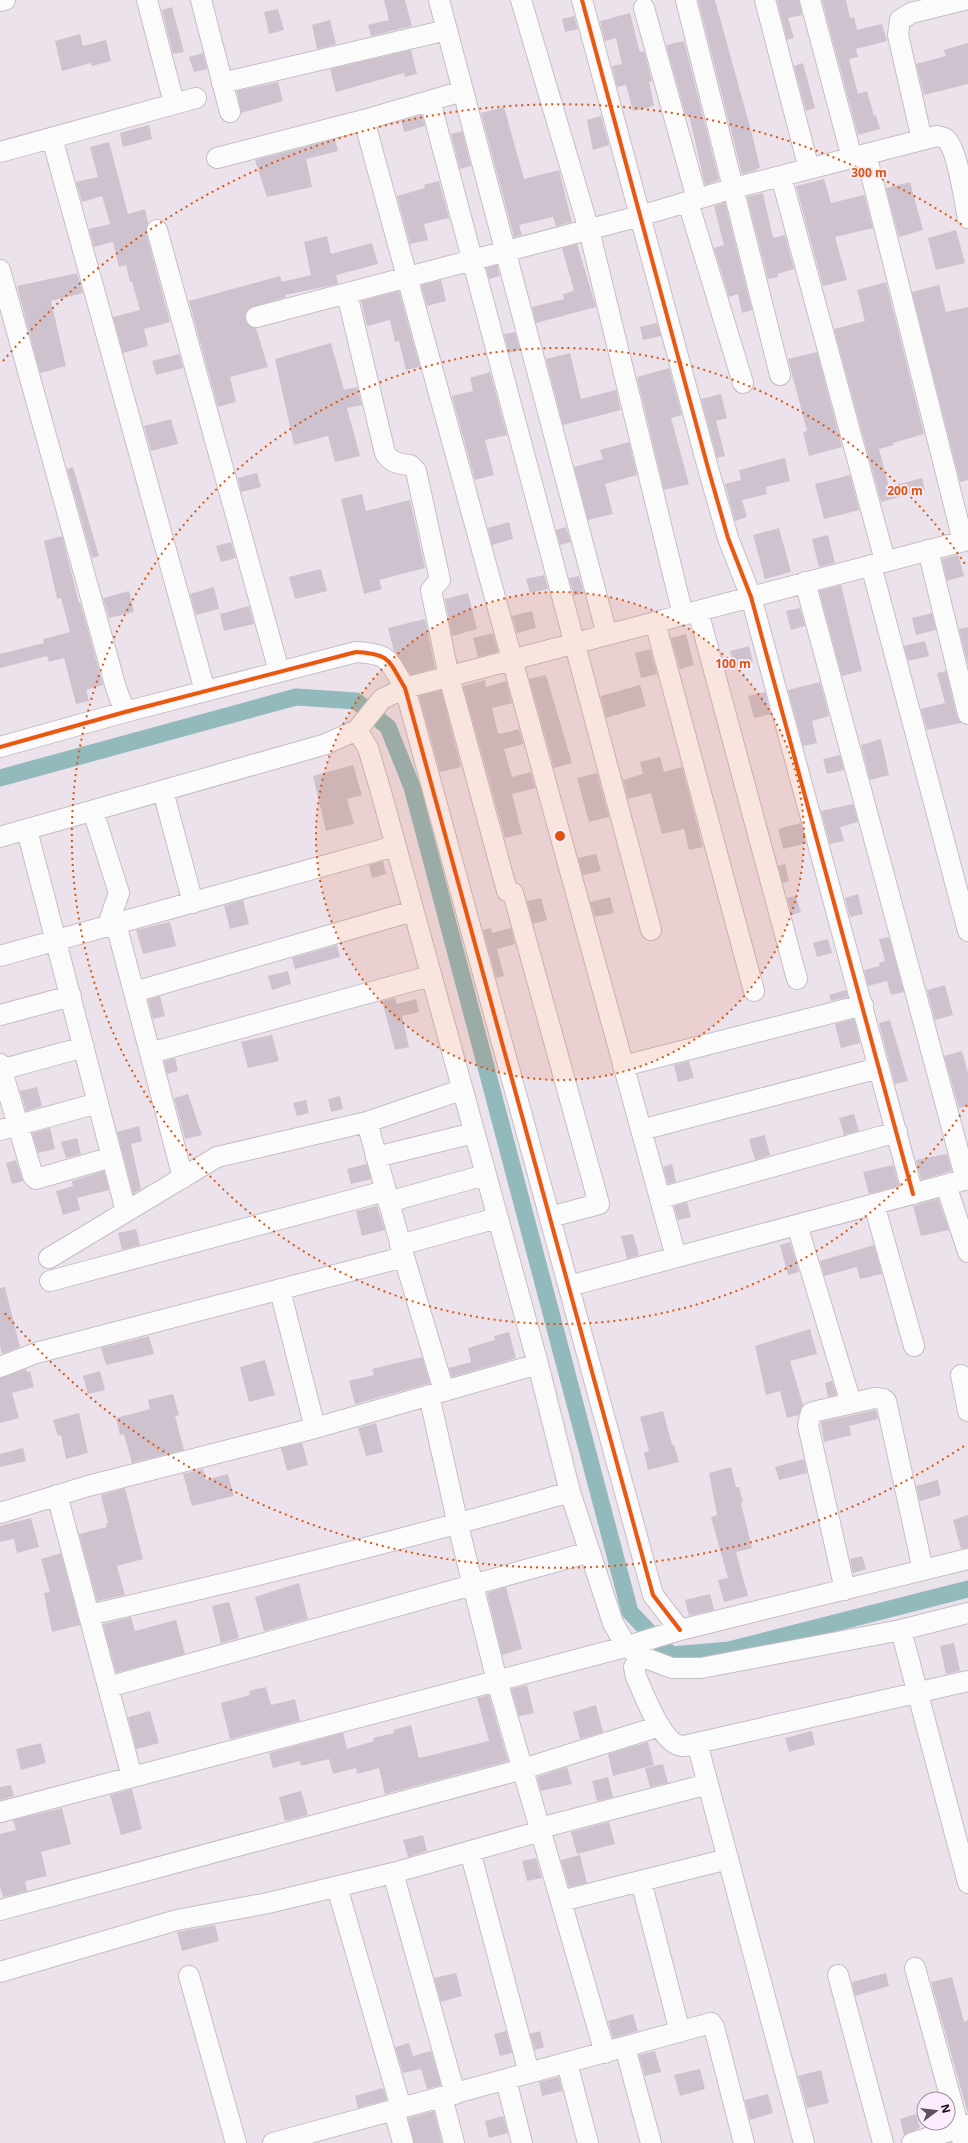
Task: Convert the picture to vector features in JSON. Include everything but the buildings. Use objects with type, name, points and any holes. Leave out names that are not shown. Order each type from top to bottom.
[{"type":"street","points":[[0,1],[5,0]]},
{"type":"street","points":[[147,0],[174,104]]},
{"type":"street","points":[[201,0],[230,112]]},
{"type":"street","points":[[439,0],[606,635]]},
{"type":"street","points":[[521,0],[589,230],[690,612],[797,979]]},
{"type":"street","points":[[582,0],[728,538],[751,598],[863,1005],[913,1194]]},
{"type":"street","points":[[686,0],[780,375]]},
{"type":"street","points":[[765,0],[809,169]]},
{"type":"street","points":[[0,837],[326,744],[360,727],[382,699],[405,688],[690,612],[751,598],[805,582],[966,540],[859,156],[810,0]]},
{"type":"street","points":[[922,140],[898,35],[900,20],[911,13],[964,0]]},
{"type":"street","points":[[644,8],[692,200],[743,383]]},
{"type":"street","points":[[222,83],[447,30]]},
{"type":"street","points":[[217,158],[364,120],[463,91]]},
{"type":"street","points":[[0,152],[196,98]]},
{"type":"street","points":[[430,101],[471,260],[651,930]]},
{"type":"street","points":[[364,120],[676,1257]]},
{"type":"street","points":[[256,317],[347,294],[406,276],[589,230],[734,188],[937,136],[945,138],[963,162],[968,218]]},
{"type":"street","points":[[52,138],[205,691]]},
{"type":"street","points":[[781,176],[968,931]]},
{"type":"street","points":[[157,230],[279,671]]},
{"type":"street","points":[[0,270],[8,329],[116,688],[125,712]]},
{"type":"street","points":[[347,294],[384,453],[388,459],[398,464],[410,465],[416,471],[440,580],[432,590],[449,677],[507,891],[513,894],[599,1204],[550,1216]]},
{"type":"street","points":[[928,550],[968,714]]},
{"type":"street","points":[[568,1286],[967,1179],[805,582]]},
{"type":"street","points":[[655,622],[754,991]]},
{"type":"street","points":[[0,747],[125,712],[356,652],[377,653],[387,659],[405,688],[653,1595],[677,1632]]},
{"type":"street","points":[[360,727],[368,748],[461,1090],[538,1364],[570,1492],[613,1623],[634,1649],[672,1668],[701,1668],[901,1630],[968,1613]]},
{"type":"street","points":[[163,791],[193,903]]},
{"type":"street","points":[[93,811],[120,893],[112,926],[134,992],[183,1178]]},
{"type":"street","points":[[27,830],[126,1211]]},
{"type":"street","points":[[0,956],[395,846]]},
{"type":"street","points":[[134,992],[413,912]]},
{"type":"street","points":[[150,1053],[430,976]]},
{"type":"street","points":[[0,1015],[71,996]]},
{"type":"street","points":[[623,1066],[863,1005]]},
{"type":"street","points":[[84,1047],[0,1068],[8,1128],[36,1179],[112,1157]]},
{"type":"street","points":[[641,1130],[879,1068]]},
{"type":"street","points":[[49,1258],[217,1158],[367,1122],[461,1090]]},
{"type":"street","points":[[8,1128],[98,1103]]},
{"type":"street","points":[[367,1122],[402,1251],[436,1393],[458,1525],[474,1583],[497,1681],[605,2053]]},
{"type":"street","points":[[660,1198],[897,1132]]},
{"type":"street","points":[[376,1157],[474,1133]]},
{"type":"street","points":[[50,1281],[387,1196],[485,1175]]},
{"type":"street","points":[[946,1185],[968,1252]]},
{"type":"street","points":[[874,1204],[914,1346]]},
{"type":"street","points":[[0,1367],[36,1353],[280,1290],[402,1251],[497,1218]]},
{"type":"street","points":[[797,1225],[851,1403]]},
{"type":"street","points":[[280,1290],[315,1428]]},
{"type":"street","points":[[0,1513],[57,1495],[315,1428],[538,1364]]},
{"type":"street","points":[[961,1375],[968,1412]]},
{"type":"street","points":[[845,1590],[808,1425],[811,1413],[875,1398],[886,1401],[923,1570]]},
{"type":"street","points":[[89,1616],[265,1574],[458,1525],[570,1492]]},
{"type":"street","points":[[57,1495],[132,1777]]},
{"type":"street","points":[[108,1687],[474,1583],[590,1552]]},
{"type":"street","points":[[0,1812],[497,1681],[634,1649],[677,1632],[968,1559]]},
{"type":"street","points":[[901,1630],[918,1692],[963,1839],[968,1882]]},
{"type":"street","points":[[634,1649],[634,1667],[636,1677],[660,1726],[671,1741],[681,1746],[697,1744],[968,1681]]},
{"type":"street","points":[[0,1910],[523,1769],[660,1726]]},
{"type":"street","points":[[697,1744],[804,2143]]},
{"type":"street","points":[[0,1972],[177,1920],[268,1903],[393,1873],[540,1830],[708,1784]]},
{"type":"street","points":[[470,1851],[530,2073]]},
{"type":"street","points":[[561,1902],[728,1859]]},
{"type":"street","points":[[393,1873],[448,2095],[454,2143]]},
{"type":"street","points":[[641,1881],[680,2032]]},
{"type":"street","points":[[337,1887],[398,2109],[402,2143]]},
{"type":"street","points":[[912,2143],[963,2132],[915,1968]]},
{"type":"street","points":[[838,1975],[883,2143]]},
{"type":"street","points":[[189,1976],[236,2143]]},
{"type":"street","points":[[273,2143],[331,2135],[398,2109],[709,2023],[713,2024],[744,2143]]},
{"type":"street","points":[[625,2047],[651,2143]]},
{"type":"street","points":[[566,2063],[588,2143]]},
{"type":"street","points":[[506,2080],[522,2143]]},
{"type":"waterway","points":[[0,778],[296,697],[356,701],[388,727],[412,787],[630,1612],[671,1655],[729,1650],[968,1589]]},
{"type":"cycle path","points":[[582,0],[708,468],[728,538],[751,597],[913,1194]]},
{"type":"cycle path","points":[[0,747],[125,712],[356,652],[382,657],[391,665],[405,688],[653,1595],[680,1630]]}]
